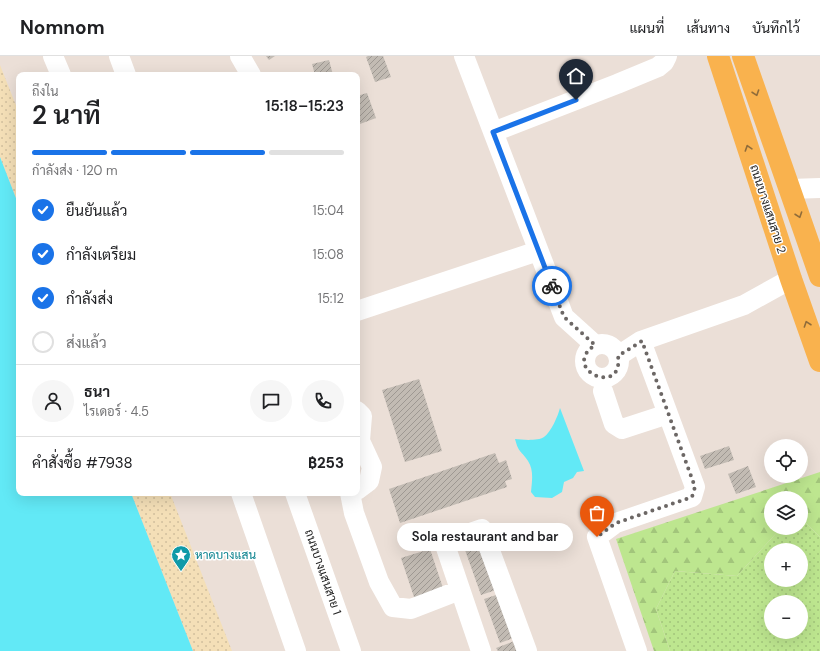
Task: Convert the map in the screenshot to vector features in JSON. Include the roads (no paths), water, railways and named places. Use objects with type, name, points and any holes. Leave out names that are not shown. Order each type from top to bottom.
[{"type":"main road","name":"ถนนบางแสนสาย 2","points":[[718,56],[820,361]]},
{"type":"main road","points":[[743,56],[820,276]]},
{"type":"street","points":[[53,56],[60,72]]},
{"type":"street","points":[[118,56],[125,72]]},
{"type":"street","points":[[240,56],[249,72]]},
{"type":"street","points":[[464,56],[564,317],[595,345]]},
{"type":"street","points":[[493,132],[658,67],[664,62],[667,56]]},
{"type":"street","points":[[790,190],[820,188]]},
{"type":"street","points":[[360,310],[538,251]]},
{"type":"street","points":[[618,356],[642,341],[744,305],[791,278]]},
{"type":"street","points":[[637,651],[597,537],[616,523],[692,497],[695,487],[642,341]]},
{"type":"street","points":[[606,344],[612,347],[618,356],[618,367],[611,375],[600,378],[595,376],[587,369],[585,358],[590,348],[595,345],[606,344]]},
{"type":"street","points":[[603,391],[614,424],[622,429],[668,414]]},
{"type":"street","points":[[360,414],[362,416],[360,433]]},
{"type":"street","points":[[360,443],[372,467],[369,481],[360,488]]},
{"type":"street","points":[[242,496],[296,651]]},
{"type":"street","name":"ถนนบางแสนสาย 1","points":[[296,496],[351,651]]},
{"type":"street","points":[[351,496],[354,513],[379,582],[393,607],[411,609],[460,590]]},
{"type":"street","points":[[481,651],[444,542],[482,529],[527,651]]},
{"type":"water","points":[[0,157],[16,198],[16,496],[132,496],[193,651],[0,651]]},
{"type":"water","points":[[560,408],[584,471],[577,472],[573,478],[564,482],[562,492],[552,498],[535,497],[531,492],[532,476],[530,464],[519,450],[515,439],[534,440],[547,435],[552,428]]},
{"type":"place","name":"Sola restaurant and bar","points":[[597,537]]},
{"type":"place","name":"หาดบางแสน","points":[[181,572]]}]
